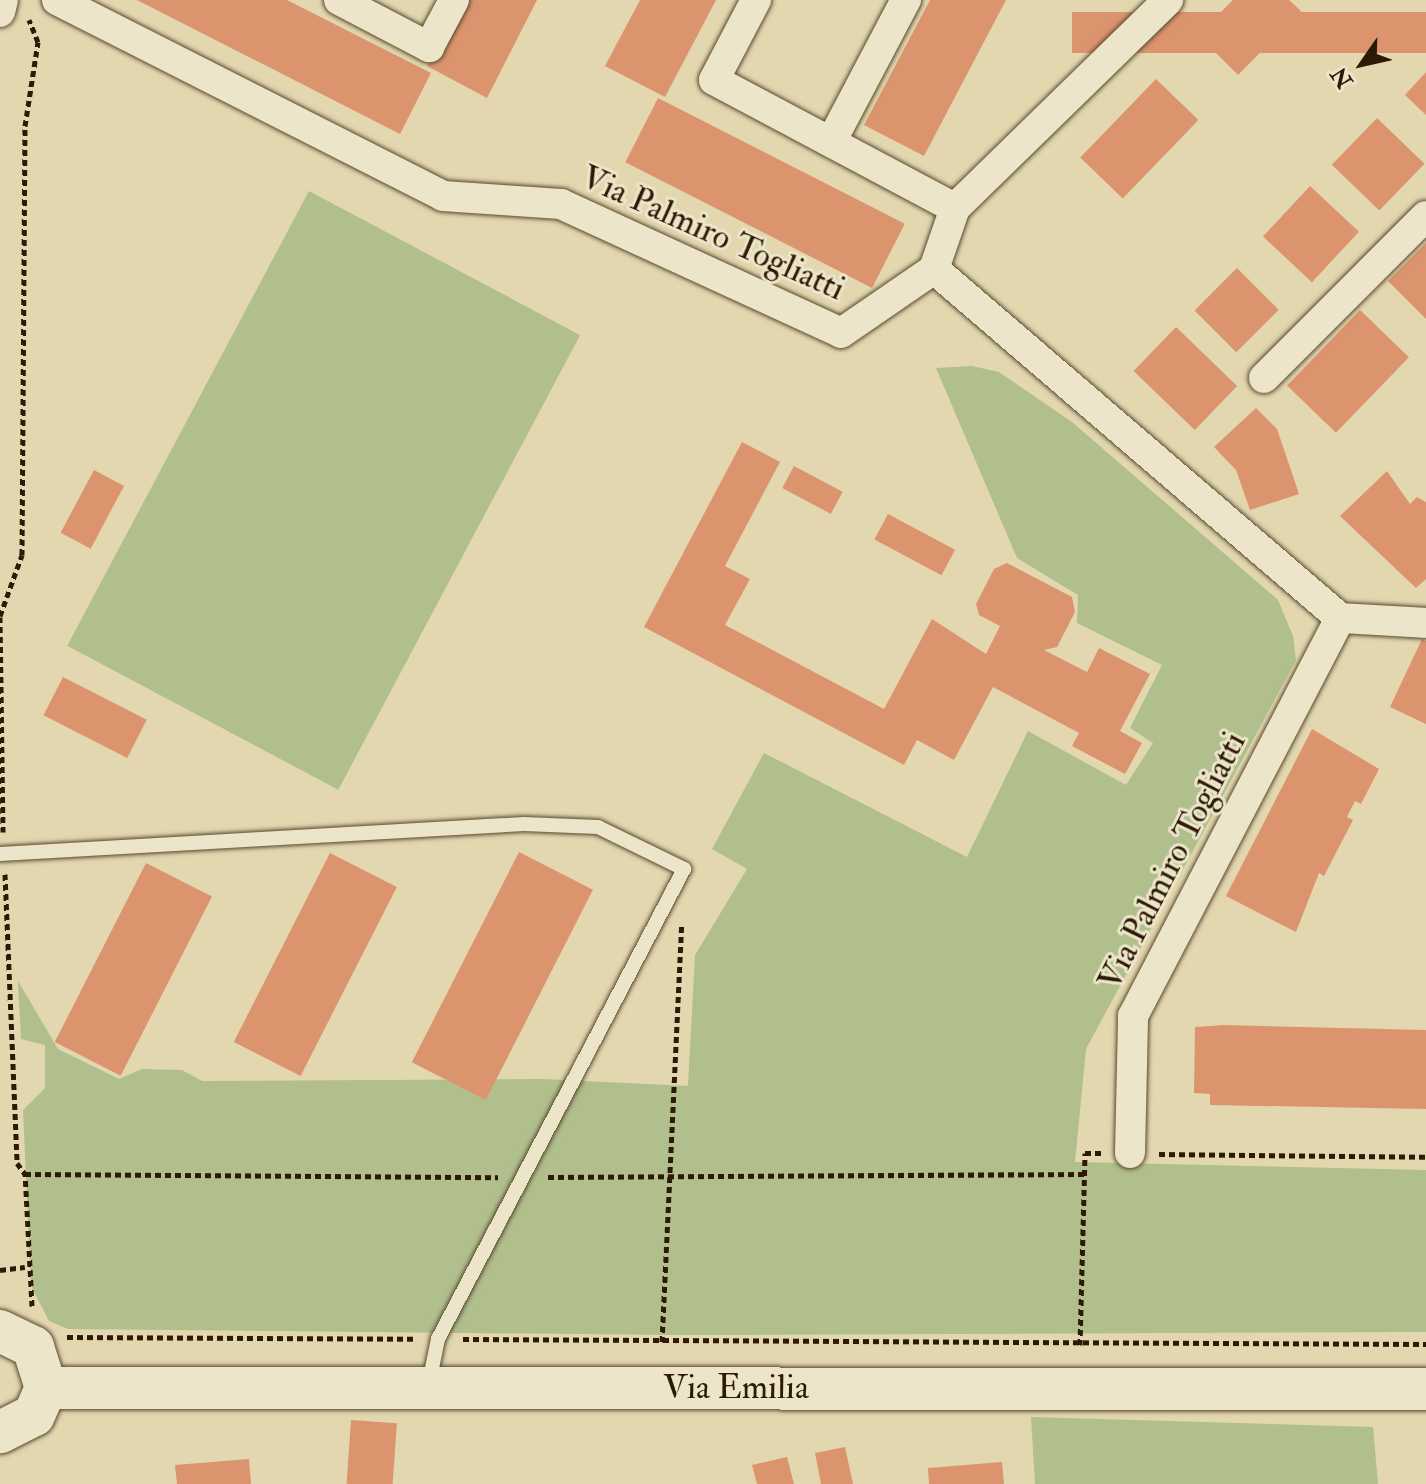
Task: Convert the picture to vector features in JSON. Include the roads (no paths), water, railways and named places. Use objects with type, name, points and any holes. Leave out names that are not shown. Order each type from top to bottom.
[{"type":"street","name":"Via Palmiro Togliatti","points":[[57,0],[443,196],[561,204],[841,333],[934,269]]},
{"type":"street","points":[[339,0],[429,47],[454,0]]},
{"type":"street","points":[[756,0],[714,80],[955,208]]},
{"type":"street","points":[[831,142],[906,0]]},
{"type":"street","points":[[1168,0],[955,208],[934,269],[1340,618],[1426,623]]},
{"type":"street","points":[[1264,378],[1426,216]]},
{"type":"street","name":"Via Palmiro Togliatti","points":[[1130,1153],[1133,1016],[1340,618]]},
{"type":"street","points":[[0,1432],[34,1415],[46,1388],[33,1347],[18,1324]]},
{"type":"street","name":"Via Emilia","points":[[46,1388],[1426,1389]]},
{"type":"lane","points":[[2,854],[524,824],[598,827],[684,869],[438,1339],[429,1388]]}]
